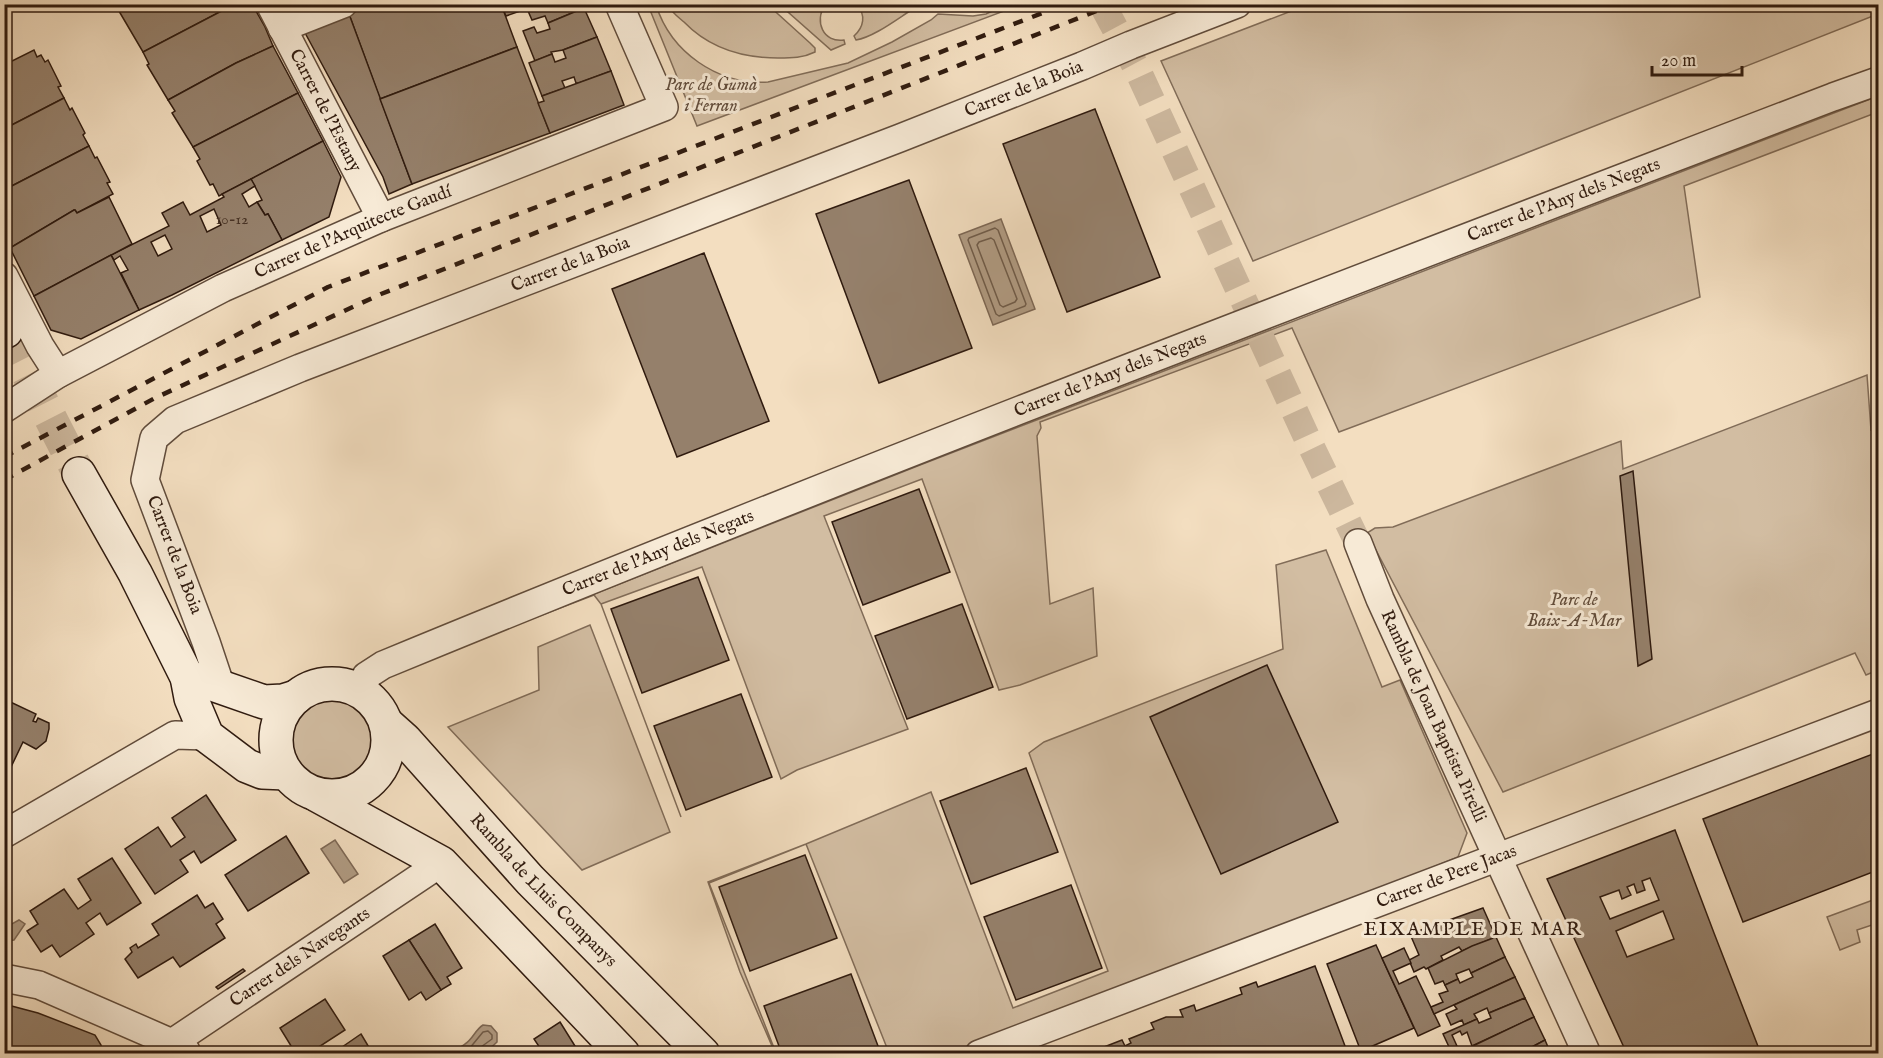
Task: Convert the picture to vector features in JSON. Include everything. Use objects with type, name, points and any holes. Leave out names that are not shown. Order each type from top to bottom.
[{"type":"street","points":[[276,16],[343,4]]},
{"type":"street","name":"Carrer de l'Arquitecte Gaudí","points":[[4,409],[55,377],[224,288],[381,218],[664,107],[619,4]]},
{"type":"street","name":"Carrer de la Boia","points":[[221,687],[145,480],[154,438],[175,420],[300,368],[900,138],[1237,4]]},
{"type":"street","name":"Carrer de l'Estany","points":[[276,16],[381,218]]},
{"type":"street","name":"Carrer de l'Any dels Negats","points":[[361,692],[366,676],[382,665],[525,606],[1253,319],[1878,81]]},
{"type":"street","points":[[4,276],[55,377]]},
{"type":"street","points":[[79,474],[135,573],[187,677],[191,698],[207,736],[246,766],[262,772],[286,773]]},
{"type":"street","name":"Rambla de Joan Baptista Pirelli","points":[[1358,543],[1380,599],[1587,1053]]},
{"type":"street","points":[[187,677],[264,702],[283,701],[321,685],[341,686],[361,692],[372,700],[386,723],[388,740],[386,757],[378,772],[366,785],[351,793],[334,796],[317,795]]},
{"type":"street","points":[[296,697],[283,713],[276,733],[277,754],[286,773],[294,782],[441,863],[623,1053]]},
{"type":"street","name":"Carrer de Pere Jacas","points":[[979,1053],[1878,713]]},
{"type":"street","name":"Rambla de Lluis Companys","points":[[386,723],[417,753],[530,880],[704,1053]]},
{"type":"street","points":[[4,834],[175,735],[207,736]]},
{"type":"street","name":"Carrer dels Navegants","points":[[174,1050],[441,863]]},
{"type":"street","points":[[4,978],[39,986],[174,1050]]},
{"type":"green space","points":[[1878,4],[1878,14],[1253,261],[1161,61],[1307,5]]},
{"type":"green space","name":"Parc de Gumà i Ferran","points":[[648,5],[656,5],[673,37],[698,62],[731,78],[768,82],[848,63],[892,42],[938,14],[973,16],[986,14],[1005,5],[1020,5],[697,126]]},
{"type":"green space","name":"Parc de Gumà i Ferran","points":[[668,5],[768,5],[815,48],[815,52],[802,57],[765,58],[727,50],[704,39]]},
{"type":"green space","points":[[780,5],[825,5],[820,18],[822,30],[831,38],[844,40],[845,44],[831,50]]},
{"type":"green space","points":[[857,5],[917,5],[878,32],[856,40],[854,36],[863,21],[862,13]]},
{"type":"green space","points":[[1878,96],[1878,112],[1684,186],[1700,297],[1339,432],[1292,328],[1040,422],[1041,428],[1037,436],[1050,604],[1093,588],[1097,656],[1020,685],[999,690],[922,479],[824,516],[908,729],[797,770],[781,779],[702,567],[601,604],[594,595],[521,623],[920,465]]},
{"type":"green space","name":"Parc de Baix-A-Mar","points":[[1867,375],[1871,430],[1878,428],[1878,670],[1866,675],[1855,653],[1503,792],[1367,533],[1375,528],[1393,527],[1621,441],[1623,469]]},
{"type":"green space","points":[[1326,550],[1382,687],[1400,680],[1467,833],[1458,857],[1330,909],[1082,1001],[953,1053],[889,1053],[806,844],[931,792],[1013,1008],[1108,971],[1029,753],[1044,742],[1283,649],[1276,565]]},
{"type":"green space","points":[[590,625],[670,832],[582,870],[448,727],[539,690],[538,647]]},
{"type":"green space","points":[[332,696],[350,700],[365,710],[375,725],[379,743],[375,761],[365,776],[350,786],[332,790],[314,786],[299,776],[289,761],[285,743],[289,725],[299,710],[314,700]]},
{"type":"green space","points":[[806,844],[709,883],[775,1053],[740,972],[708,882]]},
{"type":"green space","points":[[1873,900],[1878,914],[1878,923],[1857,930],[1860,942],[1840,950],[1827,917]]},
{"type":"water","points":[[1001,219],[1035,309],[993,325],[959,235]]},
{"type":"water","points":[[335,840],[358,874],[344,883],[321,849]]},
{"type":"water","points":[[4,919],[12,924],[19,920],[25,924],[14,940],[5,940]]},
{"type":"water","points":[[483,1025],[491,1026],[497,1033],[497,1042],[492,1047],[471,1054],[453,1053],[468,1042]]},
{"type":"building","points":[[118,4],[235,4],[143,52],[116,6]]},
{"type":"building","points":[[235,4],[252,4],[273,46],[236,63],[168,100],[147,65],[149,64],[143,52]]},
{"type":"building","points":[[374,4],[501,4],[517,47],[380,99],[349,14]]},
{"type":"building","points":[[501,4],[523,4],[521,5],[523,10],[506,16]]},
{"type":"building","points":[[525,4],[583,4],[584,8],[548,23],[545,16],[532,20]]},
{"type":"building","points":[[584,8],[597,37],[563,50],[551,52],[552,54],[535,61],[523,31],[534,27],[537,33],[550,29],[548,23]]},
{"type":"building","points":[[349,14],[412,184],[389,194],[383,177],[304,31]]},
{"type":"building","points":[[597,37],[611,71],[579,83],[576,83],[574,77],[562,81],[565,88],[542,96],[529,63],[552,54],[555,62],[566,58],[563,50]]},
{"type":"building","points":[[273,46],[298,93],[193,147],[172,113],[175,111],[168,100],[236,63]]},
{"type":"building","points":[[517,47],[550,133],[412,184],[380,99]]},
{"type":"building","points":[[34,50],[37,57],[41,55],[45,62],[48,60],[61,86],[58,87],[64,98],[4,129],[4,65]]},
{"type":"building","points":[[611,71],[624,105],[550,133],[538,103],[544,101],[542,96]]},
{"type":"building","points":[[298,93],[323,141],[219,196],[197,161],[200,159],[193,147]]},
{"type":"building","points":[[64,98],[70,110],[72,108],[89,146],[4,190],[4,129]]},
{"type":"building","points":[[1095,109],[1160,277],[1067,312],[1003,144]]},
{"type":"building","points":[[323,141],[341,177],[329,217],[282,240],[268,214],[265,215],[257,202],[262,200],[251,179]]},
{"type":"building","points":[[89,146],[110,182],[107,183],[113,194],[77,213],[74,210],[10,248],[4,237],[4,190]]},
{"type":"building","points":[[251,179],[255,186],[242,194],[249,207],[257,202],[265,215],[268,214],[282,240],[139,310],[121,273],[128,270],[120,256],[114,260],[111,255],[169,226],[162,213],[183,202],[190,215],[224,197],[222,194]],"holes":[[[214,209],[221,225],[207,232],[200,216]],[[165,235],[172,249],[158,256],[151,242]]]},
{"type":"building","points":[[909,180],[972,348],[879,383],[816,214]]},
{"type":"building","points":[[109,197],[132,244],[34,296],[10,248],[74,210],[77,213]]},
{"type":"building","points":[[704,253],[769,421],[677,457],[612,289]]},
{"type":"building","points":[[111,255],[139,310],[81,339],[51,330],[34,296]]},
{"type":"building","points":[[1633,471],[1652,659],[1638,666],[1620,476]]},
{"type":"building","points":[[919,489],[950,572],[863,605],[832,522]]},
{"type":"building","points":[[698,577],[729,660],[642,693],[611,609]]},
{"type":"building","points":[[962,604],[993,687],[907,719],[875,636]]},
{"type":"building","points":[[1267,665],[1338,822],[1221,874],[1150,717]]},
{"type":"building","points":[[741,694],[772,777],[686,810],[654,726]]},
{"type":"building","points":[[4,699],[36,714],[33,721],[36,722],[38,718],[49,723],[46,741],[36,749],[23,742],[11,767],[4,764]]},
{"type":"building","points":[[1878,752],[1878,870],[1743,922],[1703,819]]},
{"type":"building","points":[[1026,768],[1058,852],[971,884],[940,801]]},
{"type":"building","points":[[206,795],[236,840],[201,863],[194,851],[180,860],[188,872],[155,894],[125,849],[158,827],[171,847],[185,837],[172,818]]},
{"type":"building","points":[[1675,830],[1761,1054],[1627,1054],[1547,879]],"holes":[[[1650,878],[1659,900],[1610,919],[1600,897],[1619,890],[1622,899],[1631,895],[1627,887],[1634,884],[1637,893],[1645,890],[1642,881]],[[1663,911],[1674,939],[1627,957],[1616,931]]]},
{"type":"building","points":[[286,836],[309,873],[248,911],[225,875]]},
{"type":"building","points":[[805,855],[837,938],[750,971],[719,887]]},
{"type":"building","points":[[112,858],[141,903],[107,925],[100,913],[86,923],[94,934],[60,957],[52,945],[41,952],[27,931],[38,924],[30,911],[64,889],[78,909],[91,900],[78,879]]},
{"type":"building","points":[[1071,885],[1102,968],[1016,1000],[984,917]]},
{"type":"building","points":[[197,895],[205,908],[213,903],[223,919],[216,924],[225,938],[180,967],[173,957],[138,978],[125,959],[132,952],[130,948],[136,944],[138,948],[159,935],[152,924]]},
{"type":"building","points":[[1483,908],[1496,937],[1462,951],[1459,947],[1441,956],[1443,960],[1426,969],[1424,967],[1414,972],[1409,960],[1419,955],[1410,934]]},
{"type":"building","points":[[435,924],[462,968],[447,977],[451,984],[441,990],[409,940]]},
{"type":"building","points":[[1496,937],[1505,957],[1471,973],[1469,969],[1456,974],[1458,979],[1445,985],[1443,981],[1435,984],[1428,968]]},
{"type":"building","points":[[409,940],[441,990],[426,1000],[421,992],[409,1000],[383,956]]},
{"type":"building","points":[[1376,945],[1414,1028],[1368,1048],[1370,1054],[1362,1054],[1327,964]]},
{"type":"building","points":[[1404,948],[1411,963],[1393,971],[1399,984],[1416,976],[1440,1026],[1418,1036],[1382,958]]},
{"type":"building","points":[[1505,957],[1515,977],[1434,1014],[1431,1007],[1443,1002],[1439,994],[1448,991],[1445,985],[1458,979],[1460,983],[1473,977],[1471,973]]},
{"type":"building","points":[[1315,966],[1348,1054],[1086,1054],[1122,1040],[1125,1046],[1131,1043],[1129,1039],[1154,1029],[1151,1023],[1166,1017],[1183,1017],[1180,1010],[1194,1005],[1196,1011],[1242,994],[1240,988],[1256,982],[1258,987]]},
{"type":"building","points":[[243,969],[245,971],[218,989],[216,987]]},
{"type":"building","points":[[851,974],[881,1054],[782,1054],[764,1006]]},
{"type":"building","points":[[1515,977],[1525,998],[1489,1013],[1487,1008],[1474,1014],[1477,1019],[1464,1025],[1462,1020],[1451,1025],[1446,1014],[1457,1009],[1454,1005]]},
{"type":"building","points":[[1525,998],[1534,1017],[1472,1046],[1467,1032],[1462,1035],[1460,1031],[1452,1035],[1457,1046],[1450,1049],[1443,1034],[1477,1019],[1479,1023],[1491,1018],[1489,1013]]},
{"type":"building","points":[[325,999],[345,1030],[308,1054],[296,1054],[280,1028]]},
{"type":"building","points":[[4,1004],[38,1013],[95,1035],[103,1054],[4,1054]]},
{"type":"building","points":[[1534,1017],[1545,1040],[1519,1054],[1456,1054]]},
{"type":"building","points":[[560,1022],[580,1054],[544,1054],[534,1039]]},
{"type":"building","points":[[361,1034],[373,1054],[332,1054]]},
{"type":"building","points":[[1545,1040],[1551,1054],[1519,1054],[1530,1048]]},
{"type":"tunnel","points":[[1102,4],[1139,73],[1308,440],[1358,543]]},
{"type":"tunnel","points":[[6,331],[79,474]]},
{"type":"railway","points":[[4,457],[328,287],[1066,4]]},
{"type":"railway","points":[[4,480],[155,398],[381,294],[1114,4]]},
{"type":"district","name":"EIXAMPLE DE MAR","points":[[1473,929]]}]
